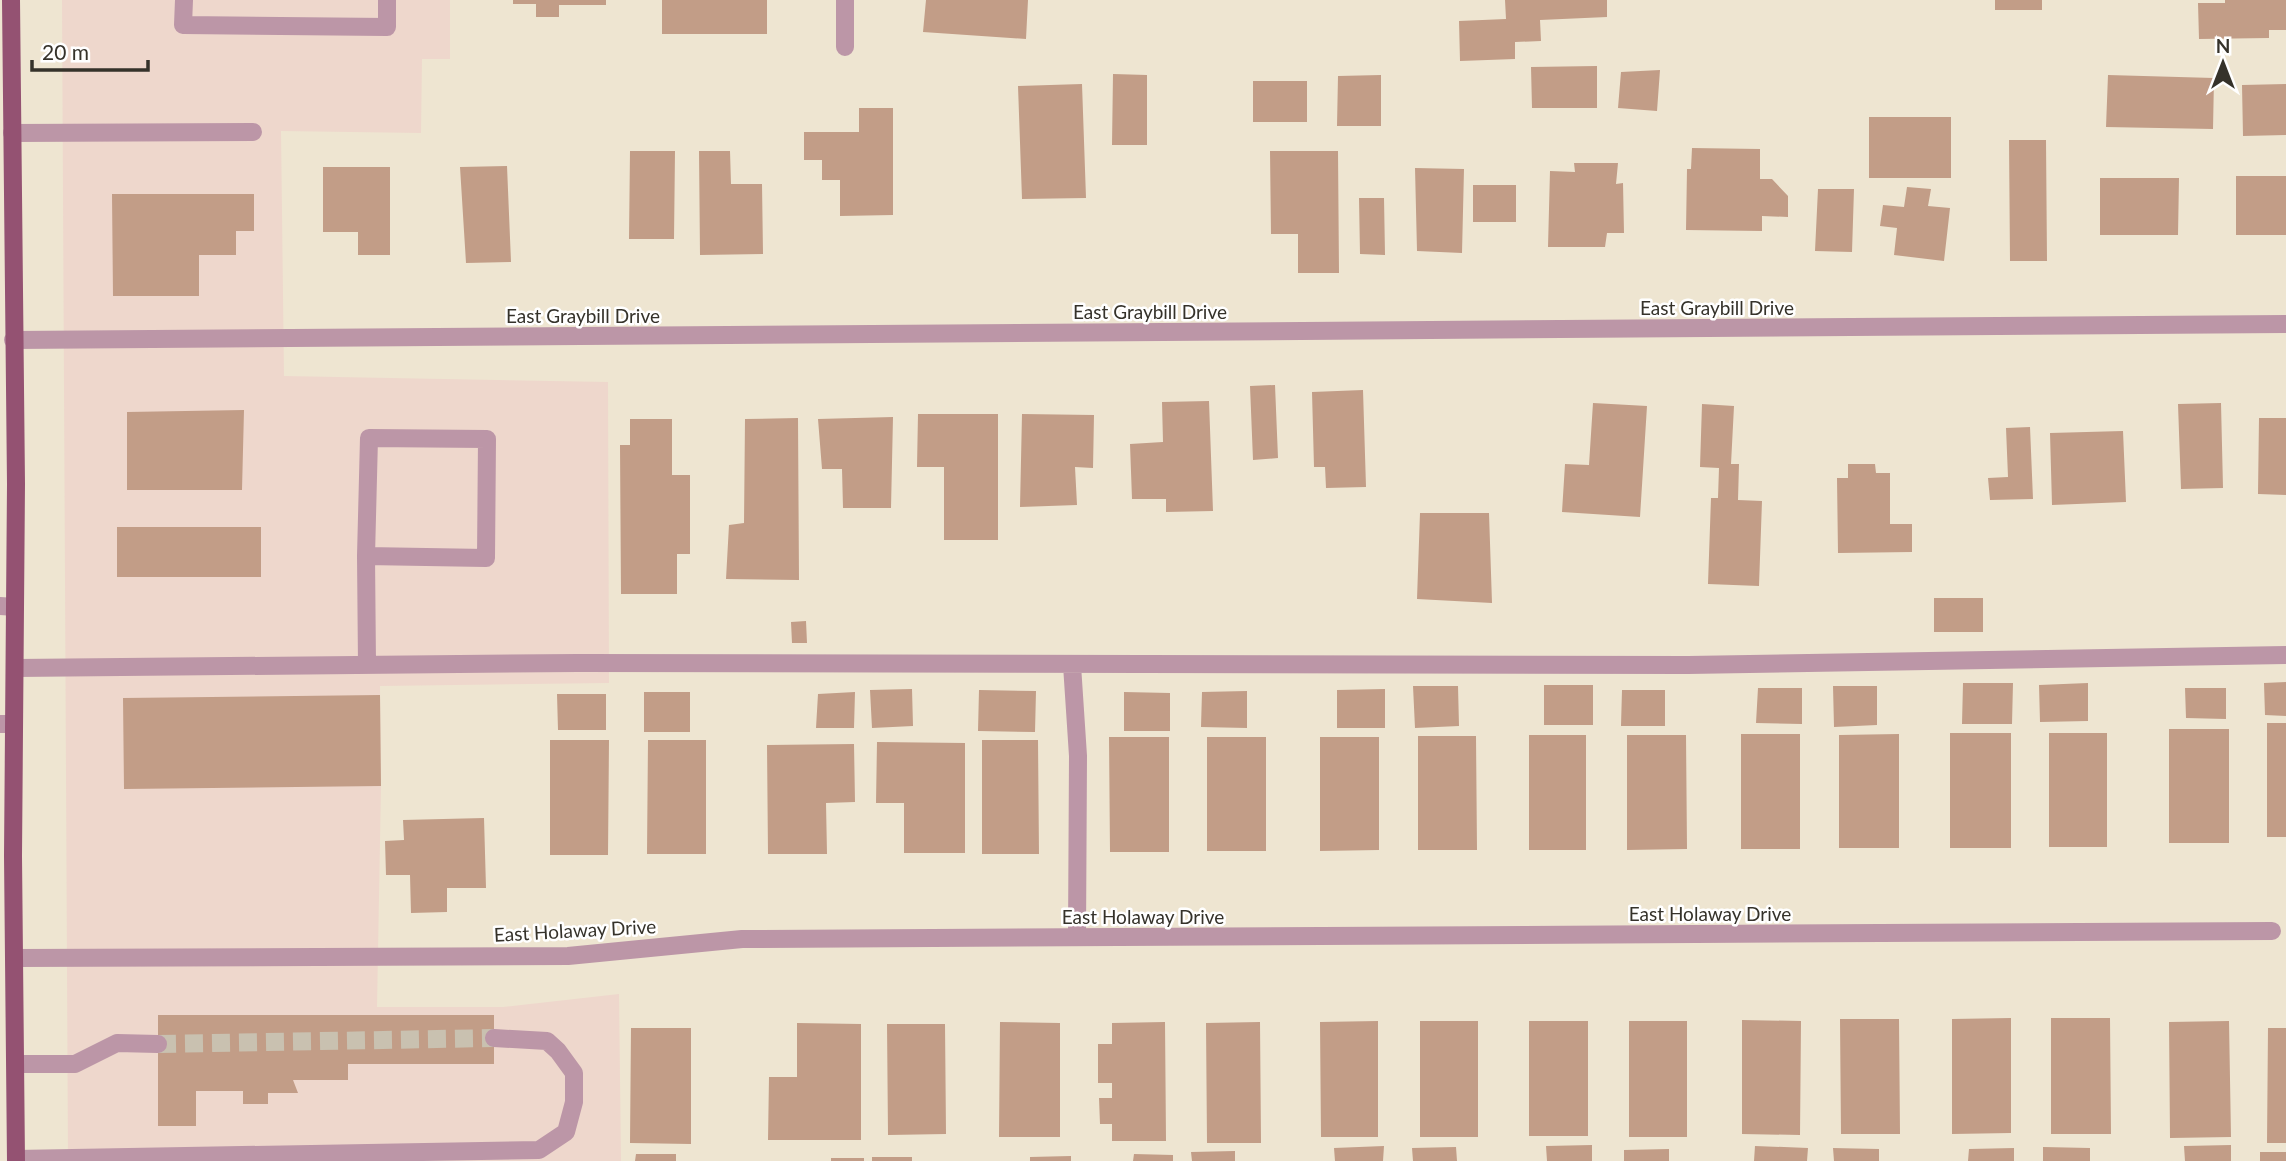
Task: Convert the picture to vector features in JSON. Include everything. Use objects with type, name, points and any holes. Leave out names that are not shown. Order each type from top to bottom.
[{"type":"main road","points":[[11,0],[6,76],[12,133],[13,340],[8,606],[15,668],[7,724],[7,918],[15,958],[16,1160]]},
{"type":"street","points":[[184,0],[183,25],[387,27],[387,0]]},
{"type":"street","points":[[845,0],[845,47]]},
{"type":"street","points":[[12,133],[253,132]]},
{"type":"street","name":"East Graybill Drive","points":[[13,340],[2286,324]]},
{"type":"street","points":[[366,556],[486,558],[487,439],[369,438],[366,556],[367,665]]},
{"type":"street","points":[[15,668],[565,663],[1688,665],[2286,654]]},
{"type":"street","points":[[1072,665],[1078,757],[1077,937]]},
{"type":"street","name":"East Holaway Drive","points":[[15,958],[568,956],[742,939],[2281,931]]},
{"type":"street","points":[[16,1160],[539,1150],[566,1132],[574,1101],[574,1073],[547,1041],[494,1038]]},
{"type":"street","points":[[16,1064],[75,1064],[117,1043],[158,1044]]},
{"type":"shaded area","points":[[62,0],[450,0],[450,59],[422,59],[421,133],[281,131],[284,376],[608,382],[609,683],[380,686],[377,1007],[503,1007],[619,994],[621,1161],[68,1161]]},
{"type":"building","points":[[513,0],[606,0],[606,5],[559,5],[559,17],[536,17],[536,4],[513,4]]},
{"type":"building","points":[[662,0],[767,0],[767,34],[662,34]]},
{"type":"building","points":[[926,0],[1028,0],[1026,39],[923,32]]},
{"type":"building","points":[[1505,0],[1607,0],[1607,17],[1540,20],[1541,41],[1515,42],[1515,59],[1460,61],[1459,21],[1506,19]]},
{"type":"building","points":[[1995,0],[2042,0],[2042,10],[1995,10]]},
{"type":"building","points":[[2225,0],[2286,0],[2286,30],[2269,30],[2269,38],[2199,39],[2198,3],[2225,3]]},
{"type":"building","points":[[1597,66],[1597,108],[1532,108],[1531,67]]},
{"type":"building","points":[[1660,70],[1657,111],[1618,108],[1621,72]]},
{"type":"building","points":[[1113,74],[1147,75],[1147,145],[1112,145]]},
{"type":"building","points":[[1381,75],[1381,126],[1337,126],[1338,76]]},
{"type":"building","points":[[2108,75],[2214,78],[2213,129],[2106,127]]},
{"type":"building","points":[[1253,81],[1307,81],[1307,122],[1253,122]]},
{"type":"building","points":[[1082,84],[1086,198],[1022,199],[1018,86]]},
{"type":"building","points":[[2286,84],[2286,135],[2243,136],[2242,85]]},
{"type":"building","points":[[859,108],[893,108],[893,215],[840,216],[840,180],[822,180],[822,160],[804,160],[804,132],[859,132]]},
{"type":"building","points":[[1869,117],[1951,117],[1951,178],[1869,178]]},
{"type":"building","points":[[2009,140],[2046,140],[2047,261],[2010,261]]},
{"type":"building","points":[[1692,148],[1760,149],[1760,179],[1772,179],[1788,196],[1788,217],[1762,216],[1762,231],[1686,230],[1687,169],[1691,169]]},
{"type":"building","points":[[630,151],[675,151],[674,239],[629,239]]},
{"type":"building","points":[[699,151],[730,151],[731,184],[762,184],[763,254],[700,255]]},
{"type":"building","points":[[1270,151],[1338,151],[1339,273],[1298,273],[1298,234],[1271,234]]},
{"type":"building","points":[[1574,163],[1618,163],[1616,184],[1623,183],[1624,233],[1607,233],[1605,247],[1548,247],[1550,171],[1575,172]]},
{"type":"building","points":[[507,166],[511,262],[466,263],[460,167]]},
{"type":"building","points":[[323,167],[390,167],[390,255],[358,255],[358,232],[323,232]]},
{"type":"building","points":[[1415,168],[1464,169],[1462,253],[1417,251]]},
{"type":"building","points":[[2236,176],[2286,176],[2286,235],[2236,235]]},
{"type":"building","points":[[2100,178],[2179,178],[2178,235],[2100,235]]},
{"type":"building","points":[[1473,185],[1516,185],[1516,222],[1473,222]]},
{"type":"building","points":[[1907,187],[1931,189],[1928,206],[1950,208],[1944,261],[1894,255],[1897,228],[1880,226],[1883,205],[1904,207]]},
{"type":"building","points":[[1818,189],[1854,189],[1852,252],[1815,251]]},
{"type":"building","points":[[112,194],[254,194],[254,231],[236,231],[236,255],[199,255],[199,296],[113,296]]},
{"type":"building","points":[[1359,198],[1384,198],[1385,255],[1360,254]]},
{"type":"building","points":[[1275,385],[1278,458],[1253,460],[1250,386]]},
{"type":"building","points":[[1363,390],[1366,487],[1326,488],[1325,467],[1314,467],[1312,392]]},
{"type":"building","points":[[1209,401],[1213,511],[1166,512],[1166,499],[1132,499],[1130,444],[1163,442],[1162,402]]},
{"type":"building","points":[[1593,403],[1647,406],[1640,517],[1562,512],[1565,464],[1589,465]]},
{"type":"building","points":[[2221,403],[2223,488],[2181,489],[2178,404]]},
{"type":"building","points":[[1702,404],[1734,406],[1731,464],[1739,464],[1738,500],[1762,501],[1759,586],[1708,584],[1711,498],[1718,498],[1719,468],[1700,467]]},
{"type":"building","points":[[244,410],[242,490],[127,490],[127,412]]},
{"type":"building","points":[[918,414],[998,414],[998,540],[944,540],[944,467],[917,467]]},
{"type":"building","points":[[1022,414],[1094,415],[1093,468],[1075,467],[1077,505],[1020,507]]},
{"type":"building","points":[[893,417],[891,508],[843,508],[842,469],[822,469],[818,419]]},
{"type":"building","points":[[798,418],[799,580],[726,579],[729,525],[744,523],[745,419]]},
{"type":"building","points":[[2259,418],[2286,418],[2286,495],[2258,494]]},
{"type":"building","points":[[630,419],[672,419],[672,475],[690,475],[690,554],[677,554],[677,594],[621,594],[620,445],[630,445]]},
{"type":"building","points":[[2030,427],[2033,499],[1990,500],[1988,478],[2008,477],[2006,428]]},
{"type":"building","points":[[2123,431],[2126,502],[2052,505],[2050,433]]},
{"type":"building","points":[[1848,464],[1875,464],[1876,473],[1890,473],[1890,524],[1912,524],[1912,552],[1838,553],[1837,478],[1848,478]]},
{"type":"building","points":[[1420,513],[1489,513],[1492,603],[1417,599]]},
{"type":"building","points":[[117,527],[261,527],[261,577],[117,577]]},
{"type":"building","points":[[1934,598],[1983,598],[1983,632],[1934,632]]},
{"type":"building","points":[[806,621],[807,643],[792,643],[791,622]]},
{"type":"building","points":[[2286,682],[2286,716],[2265,715],[2264,683]]},
{"type":"building","points":[[1963,683],[2013,683],[2012,724],[1962,724]]},
{"type":"building","points":[[2088,683],[2088,721],[2040,722],[2039,685]]},
{"type":"building","points":[[1544,685],[1593,685],[1593,725],[1544,725]]},
{"type":"building","points":[[1413,686],[1458,686],[1459,726],[1415,728]]},
{"type":"building","points":[[1833,686],[1877,686],[1877,725],[1834,727]]},
{"type":"building","points":[[1758,688],[1802,688],[1802,724],[1756,723]]},
{"type":"building","points":[[2185,688],[2226,688],[2226,719],[2186,718]]},
{"type":"building","points":[[912,689],[913,726],[872,728],[870,690]]},
{"type":"building","points":[[1385,689],[1385,728],[1337,728],[1337,690]]},
{"type":"building","points":[[979,690],[1036,691],[1035,732],[978,731]]},
{"type":"building","points":[[1622,690],[1665,690],[1665,726],[1621,726]]},
{"type":"building","points":[[1247,691],[1247,728],[1201,727],[1202,692]]},
{"type":"building","points":[[644,692],[690,692],[690,732],[644,732]]},
{"type":"building","points":[[855,692],[854,728],[816,728],[818,694]]},
{"type":"building","points":[[1124,692],[1170,693],[1170,731],[1124,731]]},
{"type":"building","points":[[557,694],[606,694],[606,730],[558,730]]},
{"type":"building","points":[[380,695],[381,786],[124,789],[123,698]]},
{"type":"building","points":[[2267,723],[2286,723],[2286,837],[2267,837]]},
{"type":"building","points":[[2169,729],[2229,729],[2229,843],[2169,843]]},
{"type":"building","points":[[1950,733],[2011,733],[2011,848],[1950,848]]},
{"type":"building","points":[[2049,733],[2107,733],[2107,847],[2049,847]]},
{"type":"building","points":[[1741,734],[1800,734],[1800,849],[1741,849]]},
{"type":"building","points":[[1899,734],[1899,848],[1839,848],[1839,735]]},
{"type":"building","points":[[1529,735],[1586,735],[1586,850],[1529,850]]},
{"type":"building","points":[[1627,735],[1686,735],[1687,849],[1627,850]]},
{"type":"building","points":[[1418,736],[1476,736],[1477,850],[1418,850]]},
{"type":"building","points":[[1109,737],[1169,737],[1169,852],[1110,852]]},
{"type":"building","points":[[1207,737],[1266,737],[1266,851],[1207,851]]},
{"type":"building","points":[[1320,737],[1379,737],[1379,850],[1320,851]]},
{"type":"building","points":[[550,740],[609,740],[608,855],[550,855]]},
{"type":"building","points":[[648,740],[706,740],[706,854],[647,854]]},
{"type":"building","points":[[982,740],[1038,740],[1039,854],[982,854]]},
{"type":"building","points":[[877,742],[965,743],[965,853],[904,853],[904,803],[876,803]]},
{"type":"building","points":[[854,744],[855,802],[826,803],[827,854],[768,854],[767,745]]},
{"type":"building","points":[[484,818],[486,888],[447,888],[447,912],[411,913],[410,875],[386,875],[385,841],[404,840],[403,820]]},
{"type":"building","points":[[158,1015],[494,1015],[494,1064],[348,1064],[348,1080],[293,1080],[298,1093],[268,1093],[268,1104],[243,1104],[243,1091],[196,1091],[196,1126],[158,1126]]},
{"type":"building","points":[[2011,1018],[2011,1133],[1952,1134],[1952,1019]]},
{"type":"building","points":[[2051,1018],[2110,1018],[2111,1134],[2051,1134]]},
{"type":"building","points":[[1840,1019],[1899,1019],[1900,1134],[1841,1134]]},
{"type":"building","points":[[1742,1020],[1801,1021],[1800,1135],[1742,1134]]},
{"type":"building","points":[[1378,1021],[1378,1137],[1321,1137],[1320,1022]]},
{"type":"building","points":[[1420,1021],[1478,1021],[1478,1137],[1420,1137]]},
{"type":"building","points":[[1529,1021],[1588,1021],[1588,1136],[1529,1136]]},
{"type":"building","points":[[1629,1021],[1687,1021],[1687,1137],[1629,1137]]},
{"type":"building","points":[[2229,1021],[2231,1137],[2170,1138],[2169,1022]]},
{"type":"building","points":[[1000,1022],[1060,1023],[1060,1137],[999,1137]]},
{"type":"building","points":[[1165,1022],[1166,1141],[1112,1141],[1112,1124],[1100,1124],[1099,1098],[1112,1098],[1112,1083],[1098,1083],[1098,1044],[1112,1044],[1112,1023]]},
{"type":"building","points":[[1260,1022],[1261,1143],[1207,1143],[1206,1023]]},
{"type":"building","points":[[797,1023],[861,1024],[861,1140],[768,1140],[769,1077],[797,1077]]},
{"type":"building","points":[[887,1024],[945,1024],[946,1134],[888,1135]]},
{"type":"building","points":[[631,1028],[691,1028],[691,1144],[630,1143]]},
{"type":"building","points":[[2268,1028],[2286,1028],[2286,1143],[2267,1143]]},
{"type":"building","points":[[1592,1145],[1592,1161],[1547,1161],[1546,1146]]},
{"type":"building","points":[[2231,1145],[2231,1161],[2185,1161],[2184,1146]]},
{"type":"building","points":[[1384,1146],[1383,1161],[1335,1161],[1334,1148]]},
{"type":"building","points":[[1755,1146],[1808,1148],[1807,1161],[1754,1161]]},
{"type":"building","points":[[1456,1147],[1457,1161],[1413,1161],[1412,1148]]},
{"type":"building","points":[[2043,1147],[2090,1148],[2090,1161],[2043,1161]]},
{"type":"building","points":[[1833,1148],[1879,1149],[1879,1161],[1834,1161]]},
{"type":"building","points":[[2014,1148],[2014,1161],[1968,1161],[1969,1149]]},
{"type":"building","points":[[1669,1149],[1669,1161],[1624,1161],[1624,1150]]},
{"type":"building","points":[[1235,1151],[1235,1161],[1192,1161],[1191,1152]]},
{"type":"building","points":[[2260,1152],[2286,1152],[2286,1161],[2260,1161]]},
{"type":"building","points":[[636,1154],[676,1154],[676,1161],[635,1161]]},
{"type":"building","points":[[1134,1154],[1173,1155],[1173,1161],[1133,1161]]},
{"type":"building","points":[[1071,1156],[1071,1161],[1030,1161],[1030,1157]]},
{"type":"building","points":[[872,1157],[912,1157],[912,1161],[872,1161]]},
{"type":"building","points":[[831,1158],[864,1158],[864,1161],[831,1161]]},
{"type":"tunnel","points":[[158,1044],[494,1038]]}]
